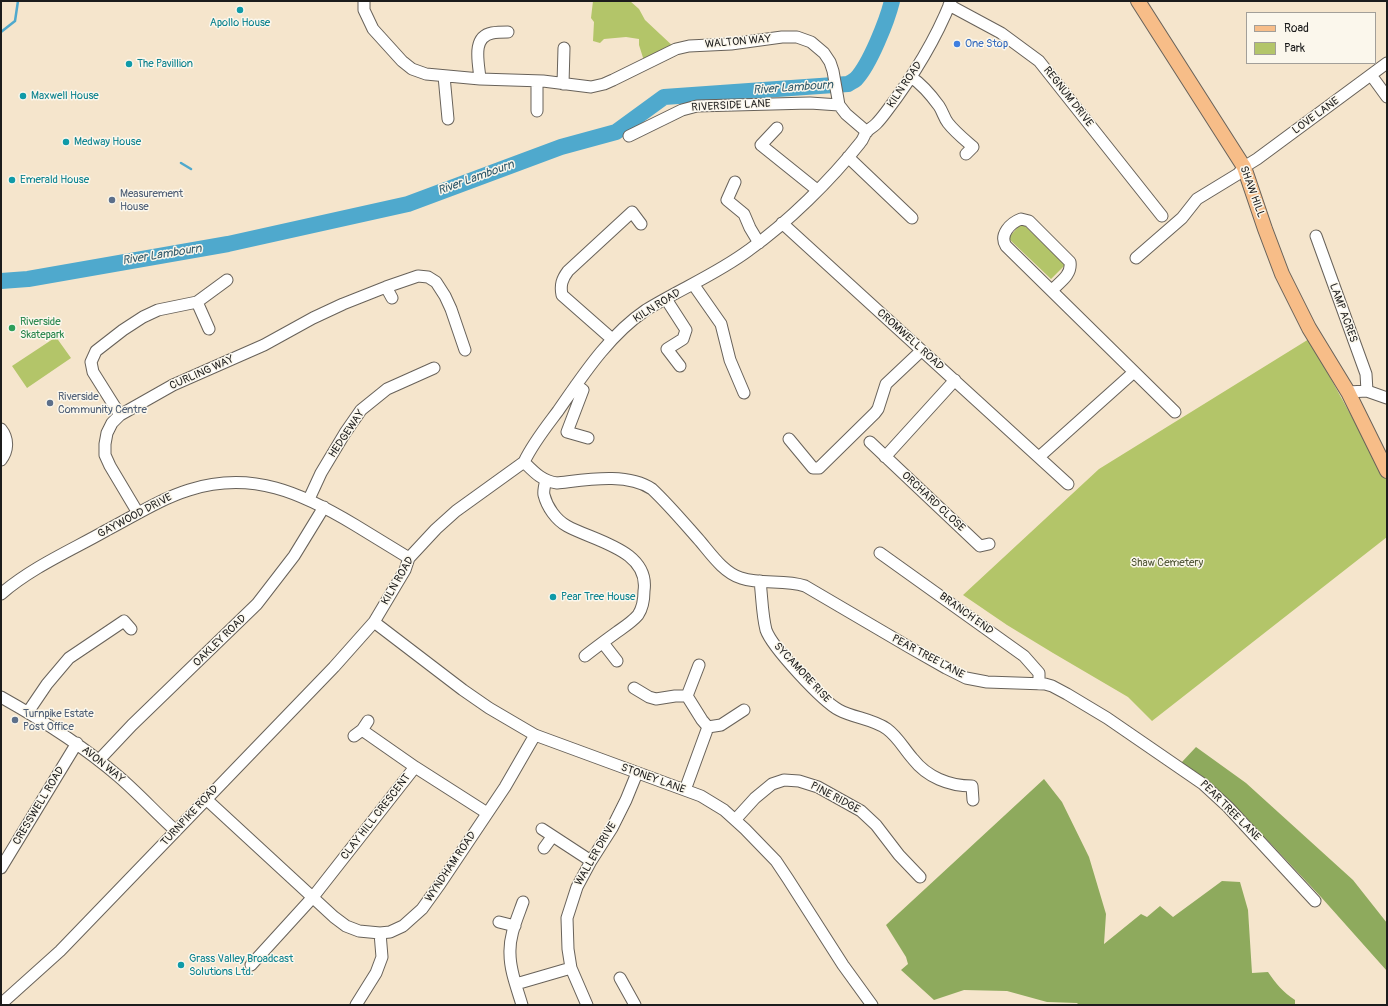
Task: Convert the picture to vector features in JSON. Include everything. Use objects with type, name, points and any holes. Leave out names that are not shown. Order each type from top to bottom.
[{"type":"main road","name":"SHAW HILL","points":[[1138,1],[1244,167],[1282,274],[1309,328],[1348,392],[1387,471]]},
{"type":"street","name":"WALTON WAY","points":[[364,1],[364,10],[373,29],[402,61],[412,69],[426,74],[480,79],[536,81],[590,87],[604,84],[665,54],[683,47],[731,44],[790,36],[808,40],[820,49],[830,62],[838,102]]},
{"type":"street","name":"KILN ROAD","points":[[374,622],[405,570],[409,558],[436,529],[456,511],[524,462],[530,450],[576,385],[612,339],[633,320],[666,299],[736,260],[760,243],[817,190],[848,157],[911,77],[929,47],[950,3]]},
{"type":"street","name":"REGNUM DRIVE","points":[[950,3],[1001,33],[1039,61],[1162,216]]},
{"type":"street","points":[[480,79],[477,46],[482,38],[491,33],[508,32]]},
{"type":"street","points":[[563,84],[564,48]]},
{"type":"street","name":"LOVE LANE","points":[[1136,258],[1182,218],[1197,199],[1238,174],[1244,167],[1257,160],[1387,63]]},
{"type":"street","points":[[1371,75],[1387,97]]},
{"type":"street","points":[[444,76],[448,119]]},
{"type":"street","points":[[911,77],[928,91],[940,108],[944,126],[973,147],[966,154]]},
{"type":"street","points":[[536,81],[537,111]]},
{"type":"street","points":[[838,102],[846,114],[867,132]]},
{"type":"street","name":"RIVERSIDE LANE","points":[[629,136],[682,110],[697,106],[838,102]]},
{"type":"street","points":[[777,128],[761,144],[817,190]]},
{"type":"street","points":[[848,157],[912,218]]},
{"type":"street","points":[[735,182],[727,200],[744,214],[750,228],[760,243]]},
{"type":"street","points":[[612,339],[562,295],[562,280],[568,271],[632,212],[641,224]]},
{"type":"street","points":[[1052,290],[1069,273],[1071,269],[1070,262],[1029,221],[1020,219],[1016,221],[1004,234],[1003,242],[1006,246],[1174,412]]},
{"type":"street","name":"CROMWELL ROAD","points":[[782,223],[1068,484]]},
{"type":"street","name":"LAMP ACRES","points":[[1316,236],[1366,374],[1367,391]]},
{"type":"street","name":"CURLING WAY","points":[[138,513],[105,455],[105,444],[108,433],[112,423],[120,415],[173,385],[264,345],[314,318],[386,287],[418,276],[428,277],[436,282],[445,296],[466,337],[465,350]]},
{"type":"street","points":[[120,415],[93,372],[91,362],[96,351],[123,330],[143,318],[158,310],[197,302],[227,280]]},
{"type":"street","points":[[693,284],[721,324],[730,360],[744,393]]},
{"type":"street","points":[[386,287],[392,298]]},
{"type":"street","points":[[666,299],[686,330],[682,339],[667,349],[680,366]]},
{"type":"street","points":[[197,302],[209,329]]},
{"type":"street","points":[[789,439],[813,468],[819,468],[875,413],[878,409],[886,384],[921,351]]},
{"type":"street","name":"HEDGEWAY","points":[[309,499],[321,474],[345,433],[361,410],[387,389],[424,377],[434,368]]},
{"type":"street","points":[[1039,457],[1134,372]]},
{"type":"street","points":[[885,457],[955,380]]},
{"type":"street","points":[[576,385],[583,390],[567,432],[588,438]]},
{"type":"street","points":[[1348,392],[1367,391],[1387,398]]},
{"type":"street","points":[[1,429],[7,444],[6,451],[1,460]]},
{"type":"street","name":"ORCHARD CLOSE","points":[[870,442],[983,549]]},
{"type":"street","name":"PEAR TREE LANE","points":[[524,462],[533,471],[546,480],[557,483],[625,478],[646,485],[661,497],[716,560],[730,573],[739,578],[760,581],[788,582],[805,586],[909,647],[966,678],[987,682],[1040,684],[1052,686],[1107,718],[1203,784],[1228,807],[1315,901]]},
{"type":"street","points":[[546,480],[543,494],[550,510],[560,521],[567,526],[608,543],[623,552],[640,566],[646,583],[644,599],[638,614],[630,622],[585,656]]},
{"type":"street","name":"GAYWOOD DRIVE","points":[[1,594],[41,567],[170,496],[203,486],[218,484],[259,484],[309,499],[409,558]]},
{"type":"street","name":"OAKLEY ROAD","points":[[99,760],[132,725],[257,604],[294,556],[324,507]]},
{"type":"street","name":"BRANCH END","points":[[880,553],[1024,656],[1040,673],[1040,684]]},
{"type":"street","name":"SYCAMORE RISE","points":[[760,581],[764,620],[770,638],[776,648],[815,689],[839,710],[876,723],[887,729],[919,766],[933,776],[957,785],[972,786],[973,800]]},
{"type":"street","points":[[28,712],[46,684],[68,658],[124,621],[131,629]]},
{"type":"street","name":"STONEY LANE","points":[[374,622],[463,690],[489,708],[535,735],[701,796],[724,810],[776,861],[843,965],[872,1005]]},
{"type":"street","name":"TURNPIKE ROAD","points":[[1,1004],[60,951],[114,896],[334,667],[374,622]]},
{"type":"street","points":[[603,643],[617,661]]},
{"type":"street","points":[[687,696],[699,666]]},
{"type":"street","points":[[634,688],[649,697],[656,699],[687,696]]},
{"type":"street","points":[[687,696],[708,727]]},
{"type":"street","name":"AVON WAY","points":[[1,697],[28,712],[76,743],[99,760],[176,831]]},
{"type":"street","points":[[708,727],[721,725],[744,710]]},
{"type":"street","points":[[685,790],[708,727]]},
{"type":"street","points":[[361,729],[415,767]]},
{"type":"street","name":"WYNDHAM ROAD","points":[[206,799],[334,917],[346,926],[359,931],[380,933],[390,932],[403,926],[422,909],[505,787],[535,735]]},
{"type":"street","name":"CRESSWELL ROAD","points":[[1,868],[76,743]]},
{"type":"street","name":"CLAY HILL CRESCENT","points":[[251,965],[313,897],[415,767],[487,813]]},
{"type":"street","name":"WALLER DRIVE","points":[[587,1005],[571,968],[566,918],[577,887],[590,861],[612,828],[637,773]]},
{"type":"street","name":"PINE RIDGE","points":[[735,820],[755,798],[772,784],[784,780],[799,781],[818,787],[861,811],[876,825],[899,855],[920,877]]},
{"type":"street","points":[[542,829],[590,861]]},
{"type":"street","points":[[544,848],[552,837]]},
{"type":"street","points":[[522,1005],[511,965],[510,952],[512,934],[523,902]]},
{"type":"street","points":[[499,922],[515,926]]},
{"type":"street","points":[[356,1005],[376,973],[380,962],[382,952],[380,933]]},
{"type":"street","points":[[516,984],[571,968]]},
{"type":"street","points":[[620,978],[635,1005]]},
{"type":"green space","points":[[593,1],[630,1],[639,9],[645,20],[676,49],[645,64],[639,45],[639,39],[626,37],[604,39],[600,43],[593,41],[594,22],[591,18]]},
{"type":"green space","points":[[1022,223],[1065,265],[1051,279],[1008,238]]},
{"type":"green space","points":[[56,337],[71,358],[27,388],[12,366]]},
{"type":"green space","name":"Shaw Cemetery","points":[[1309,339],[1387,481],[1387,537],[1152,721],[1128,697],[1007,625],[963,595],[1099,469]]},
{"type":"green space","points":[[1196,747],[1246,783],[1353,880],[1387,923],[1387,971],[1321,897],[1240,811],[1181,763]]},
{"type":"green space","points":[[1044,779],[1062,802],[1089,857],[1106,914],[1104,944],[1141,914],[1147,917],[1160,906],[1173,917],[1222,881],[1240,882],[1248,910],[1252,973],[1268,972],[1280,988],[1295,1000],[1295,1005],[1079,1005],[1077,1003],[1047,1002],[1007,991],[964,990],[934,1000],[901,970],[908,964],[906,957],[886,925]]},
{"type":"waterway","points":[[1,32],[15,21],[18,1]]},
{"type":"waterway","name":"River Lambourn","points":[[1,281],[28,279],[228,244],[408,204],[561,147],[616,132],[664,97],[848,84],[856,79],[867,63],[882,31],[892,1]]},
{"type":"waterway","points":[[181,163],[191,169]]},
{"type":"place","name":"Apollo House","points":[[240,10]]},
{"type":"place","name":"One Stop","points":[[957,44]]},
{"type":"place","name":"The Pavillion","points":[[129,64]]},
{"type":"place","name":"Maxwell House","points":[[23,96]]},
{"type":"place","name":"Medway House","points":[[66,142]]},
{"type":"place","name":"Emerald House","points":[[12,180]]},
{"type":"place","name":"Measurement House","points":[[112,200]]},
{"type":"place","name":"Riverside Skatepark","points":[[12,328]]},
{"type":"place","name":"Riverside Community Centre","points":[[50,403]]},
{"type":"place","name":"Pear Tree House","points":[[553,597]]},
{"type":"place","name":"Turnpike Estate Post Office","points":[[15,720]]},
{"type":"place","name":"Grass Valley Broadcast Solutions Ltd.","points":[[181,965]]}]
